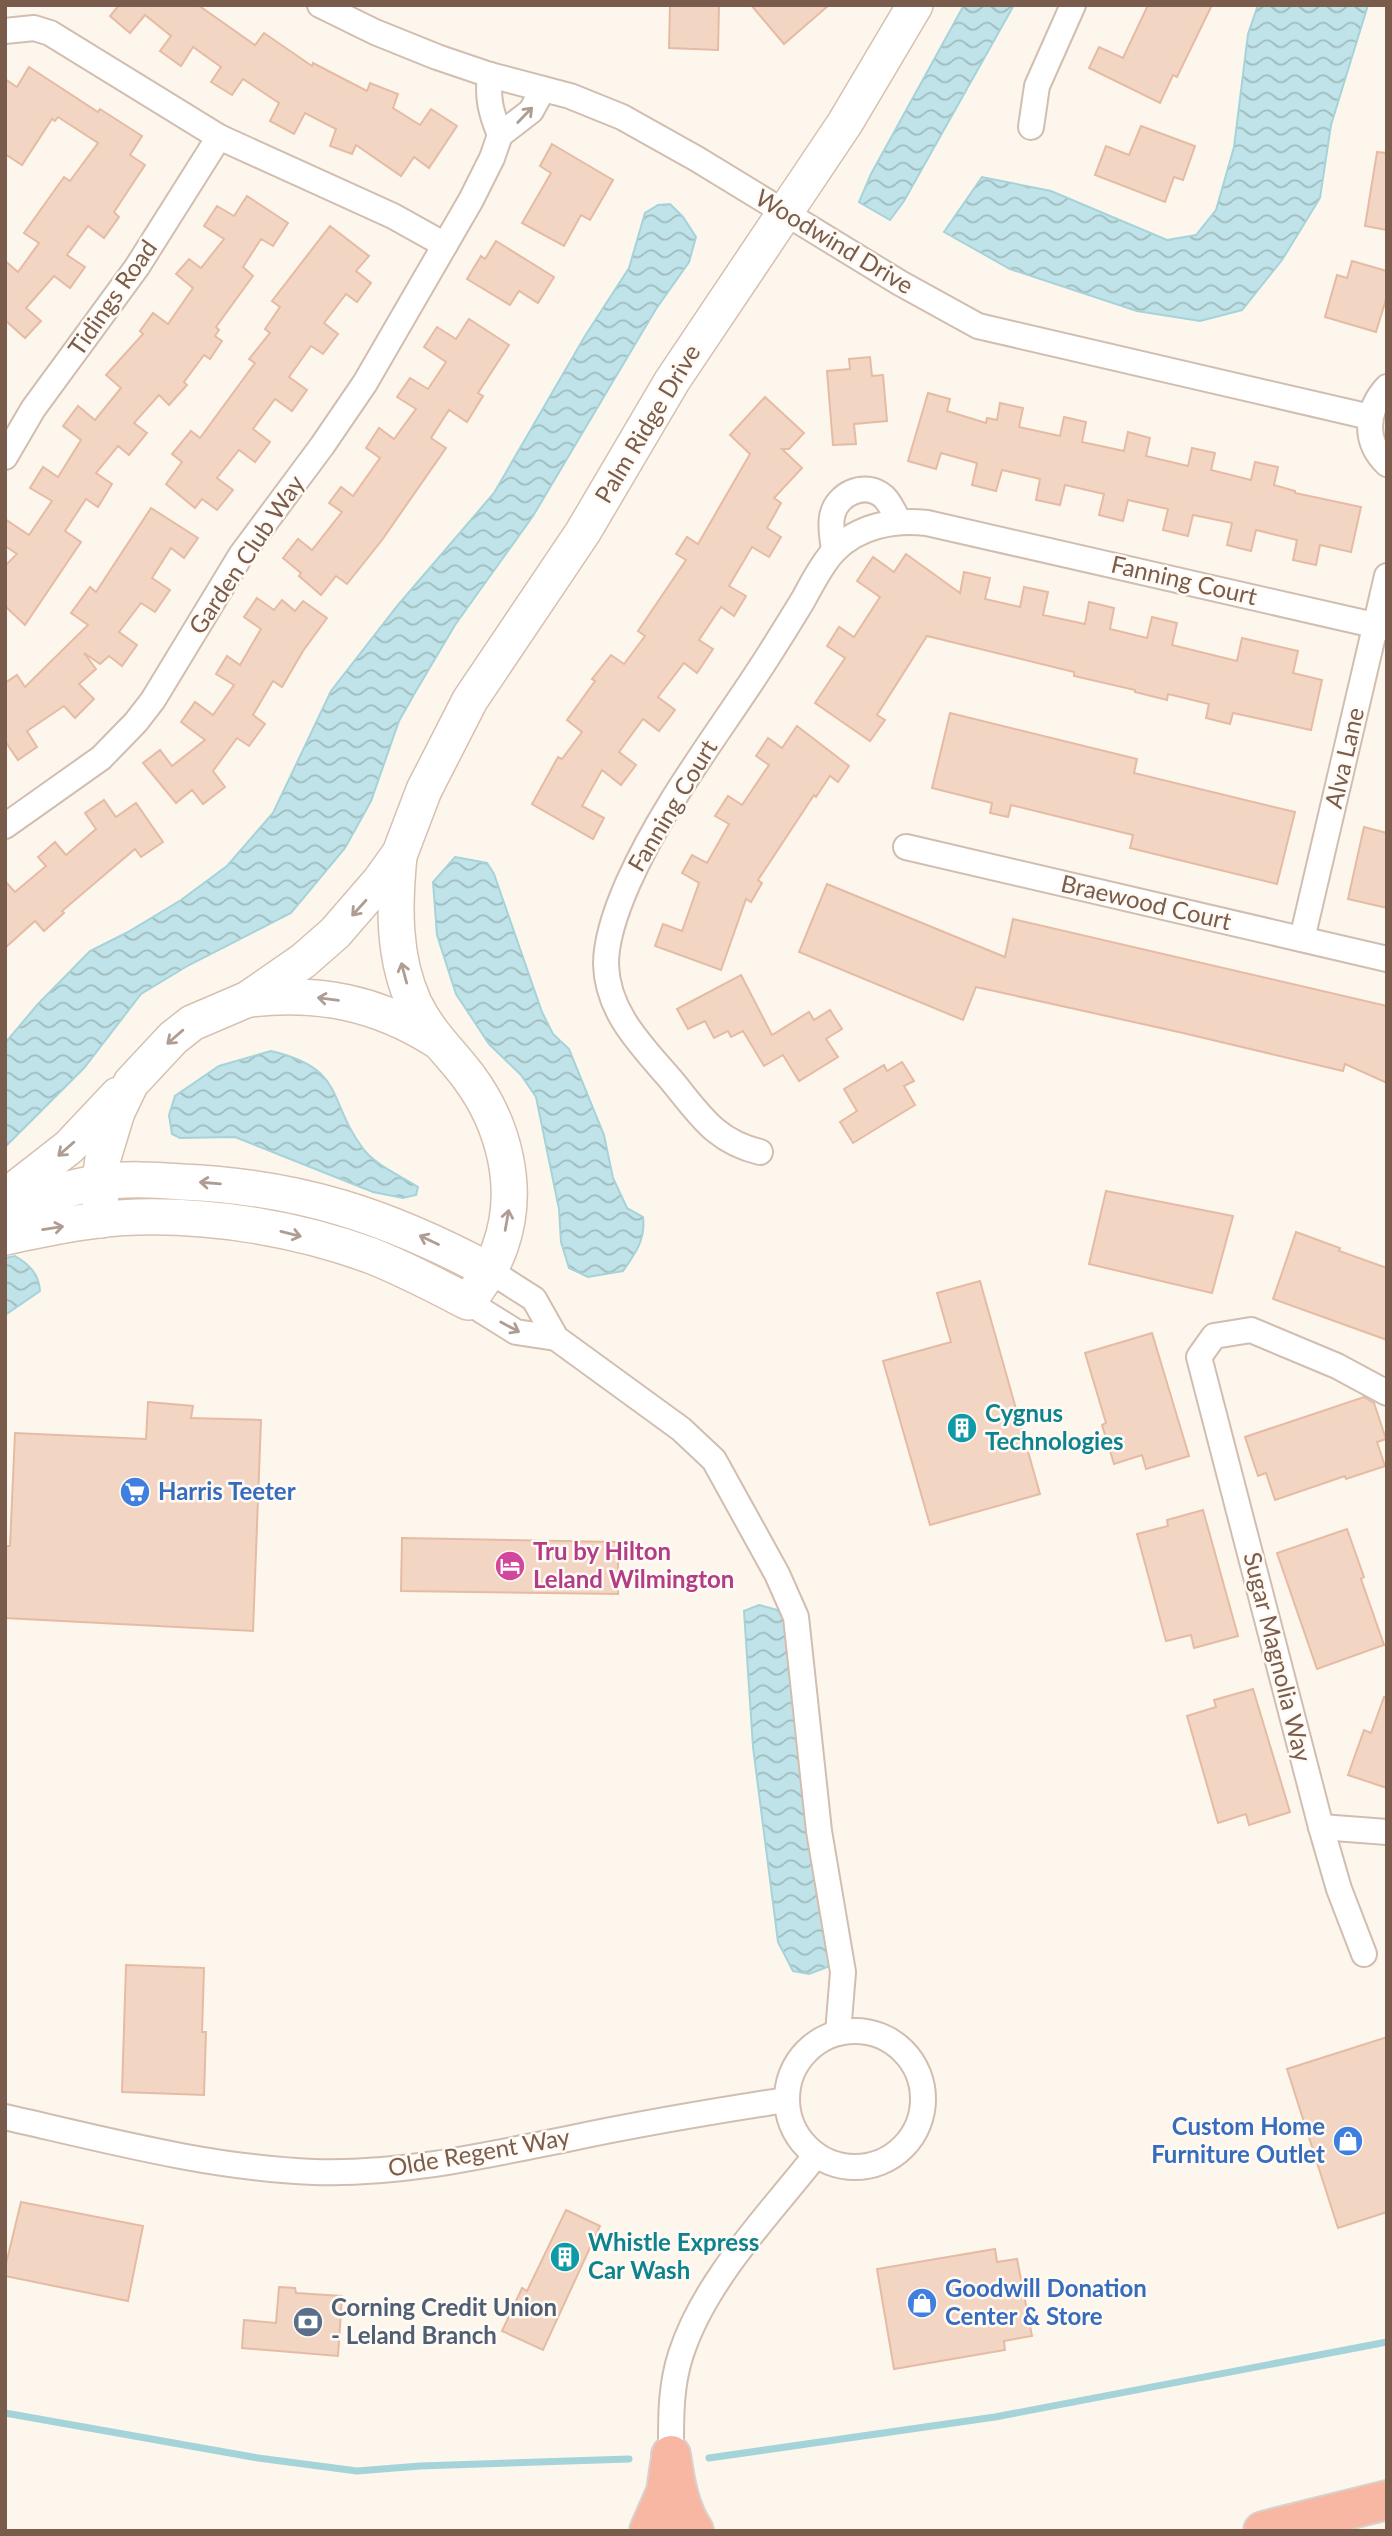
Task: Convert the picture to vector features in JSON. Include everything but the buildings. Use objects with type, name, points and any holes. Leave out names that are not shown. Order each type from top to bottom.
[{"type":"highway","points":[[649,2531],[666,2492],[671,2455]]},
{"type":"highway","points":[[671,2455],[680,2498],[694,2531]]},
{"type":"highway","points":[[1263,2531],[1387,2500]]},
{"type":"street","name":"Woodwind Drive","points":[[320,5],[408,47],[490,75],[570,96],[622,117],[900,283],[978,326],[1370,416]]},
{"type":"street","name":"Palm Ridge Drive","points":[[102,1220],[100,1182],[103,1158],[117,1112],[131,1083],[173,1038],[192,1023],[248,999],[303,961],[365,902],[400,853],[429,779],[470,700],[583,532],[672,381],[872,82],[915,5]]},
{"type":"street","points":[[1031,127],[1037,86],[1073,5]]},
{"type":"street","points":[[5,31],[34,28],[50,33],[219,138],[393,216],[445,245]]},
{"type":"street","points":[[490,75],[489,106],[500,135],[522,120],[543,89]]},
{"type":"street","name":"Garden Club Way","points":[[5,826],[101,758],[153,700],[241,555],[365,383],[484,176],[500,135]]},
{"type":"street","name":"Tidings Road","points":[[5,457],[33,410],[137,267],[219,138]]},
{"type":"street","points":[[1387,387],[1375,402],[1370,416],[1370,434],[1380,457],[1387,464]]},
{"type":"street","points":[[834,551],[834,509],[847,494],[865,489],[875,492],[890,505],[899,521]]},
{"type":"street","name":"Fanning Court","points":[[760,1152],[743,1148],[725,1139],[708,1124],[629,1030],[615,1006],[609,988],[607,948],[621,900],[647,842],[834,551],[869,528],[910,521],[949,527],[1381,627]]},
{"type":"street","name":"Alva Lane","points":[[1302,939],[1381,627],[1387,576]]},
{"type":"street","name":"Braewood Court","points":[[906,847],[1387,959]]},
{"type":"street","name":"Palm Ridge Drive","points":[[400,853],[394,914],[404,975],[413,1001],[436,1040],[467,1075],[491,1112],[509,1174],[509,1215],[500,1248],[490,1271],[468,1302]]},
{"type":"street","points":[[248,999],[294,996],[353,1002],[396,1017],[436,1040]]},
{"type":"street","points":[[5,1197],[69,1147],[131,1083]]},
{"type":"street","points":[[5,1209],[100,1182],[201,1183],[302,1196],[393,1224],[490,1271],[534,1300],[556,1338],[681,1429],[714,1460],[777,1574],[796,1618],[819,1832],[843,1972],[838,2033]]},
{"type":"street","points":[[5,1237],[102,1220],[167,1217],[284,1232],[372,1256],[468,1302],[516,1332],[556,1338]]},
{"type":"street","name":"Sugar Magnolia Way","points":[[1364,1955],[1339,1889],[1321,1827],[1199,1357],[1214,1336],[1251,1330],[1337,1366],[1387,1393]]},
{"type":"street","points":[[1321,1827],[1387,1832]]},
{"type":"street","points":[[868,2032],[891,2041],[913,2064],[922,2086],[922,2113],[913,2135],[897,2153],[884,2161],[861,2167],[838,2165],[816,2155],[803,2144],[791,2123],[786,2099],[789,2080],[799,2059],[816,2042],[838,2033],[868,2032]]},
{"type":"street","name":"Olde Regent Way","points":[[5,2117],[200,2158],[302,2171],[358,2171],[443,2163],[786,2099]]},
{"type":"street","points":[[671,2455],[673,2386],[680,2354],[692,2324],[727,2267],[816,2155]]},
{"type":"water","points":[[964,5],[1014,5],[904,201],[890,220],[859,202],[871,174]]},
{"type":"water","points":[[1258,5],[1368,5],[1331,125],[1320,198],[1282,260],[1242,310],[1200,321],[1137,311],[1010,269],[944,232],[982,177],[1051,191],[1167,240],[1196,235],[1216,210],[1234,147],[1248,34]]},
{"type":"water","points":[[670,204],[683,217],[696,237],[689,262],[656,309],[533,516],[455,625],[416,691],[399,721],[371,801],[345,848],[291,913],[189,965],[141,994],[84,1068],[5,1147],[5,1043],[38,1004],[90,951],[181,900],[227,866],[273,813],[331,691],[398,605],[494,493],[585,336],[629,268],[645,213],[658,205]]},
{"type":"water","points":[[455,857],[487,863],[494,874],[542,1012],[553,1034],[569,1049],[604,1135],[613,1178],[627,1208],[643,1217],[641,1239],[623,1271],[588,1277],[569,1268],[561,1242],[559,1209],[536,1097],[521,1075],[489,1044],[456,994],[437,935],[433,882]]},
{"type":"water","points":[[271,1051],[295,1058],[324,1077],[364,1150],[382,1166],[418,1187],[416,1195],[403,1198],[373,1192],[235,1137],[180,1138],[172,1134],[169,1115],[175,1096],[219,1066]]},
{"type":"water","points":[[15,1256],[32,1270],[38,1279],[40,1291],[5,1315],[5,1258]]},
{"type":"water","points":[[759,1605],[777,1610],[790,1625],[817,1895],[834,1951],[830,1966],[809,1974],[793,1971],[778,1942],[753,1747],[744,1611]]},
{"type":"waterway","points":[[709,2458],[995,2417],[1387,2342]]},
{"type":"waterway","points":[[5,2413],[258,2458],[357,2471],[420,2466],[629,2459]]},
{"type":"place","name":"Cygnus Technologies","points":[[962,1428]]},
{"type":"place","name":"Harris Teeter","points":[[135,1492]]},
{"type":"place","name":"Tru by Hilton Leland Wilmington","points":[[510,1566]]},
{"type":"place","name":"Custom Home Furniture Outlet","points":[[1348,2141]]},
{"type":"place","name":"Whistle Express Car Wash","points":[[565,2257]]},
{"type":"place","name":"Goodwill Donation Center & Store","points":[[922,2303]]},
{"type":"place","name":"Corning Credit Union - Leland Branch","points":[[308,2322]]}]
